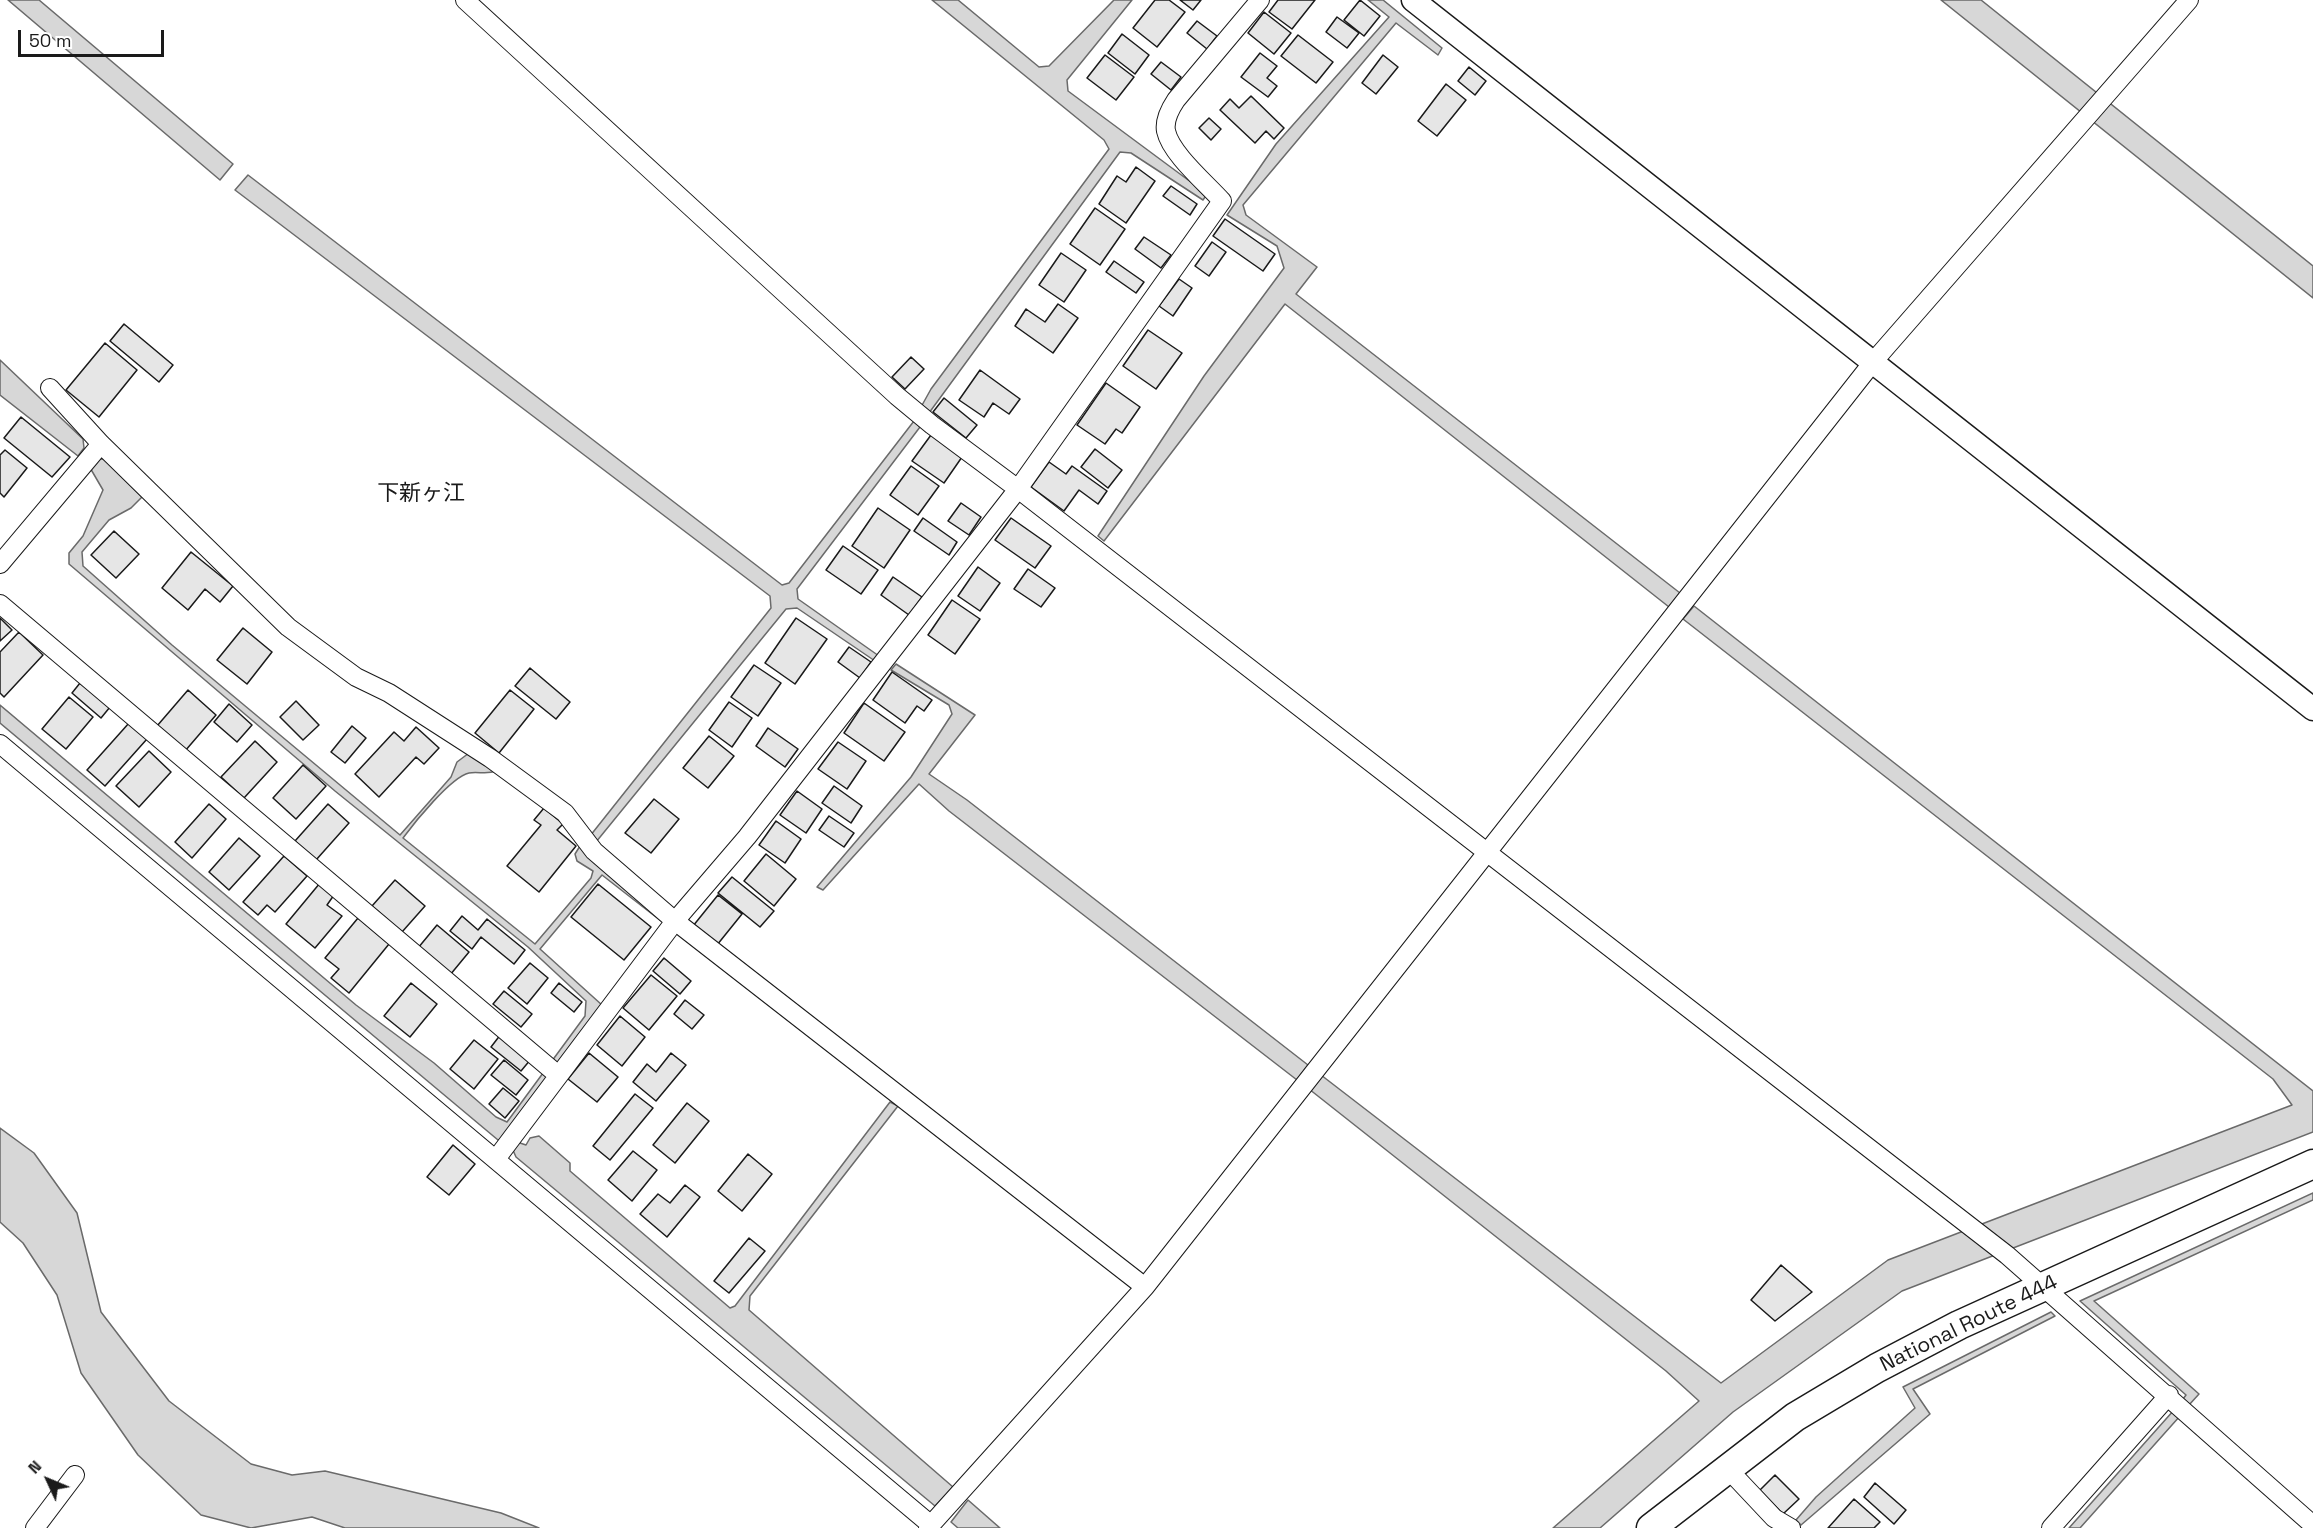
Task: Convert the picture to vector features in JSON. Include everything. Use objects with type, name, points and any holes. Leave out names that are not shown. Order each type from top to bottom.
[{"type":"highway","name":"National Route 444","points":[[1650,1528],[1726,1467],[1795,1417],[1877,1368],[1959,1325],[2313,1164]]},
{"type":"street","points":[[465,0],[932,426],[1018,489],[1487,851],[2046,1286],[2313,1525]]},
{"type":"street","points":[[496,1159],[675,921],[747,837],[1018,489],[1222,201],[1174,148],[1166,130],[1168,113],[1176,100],[1260,0]]},
{"type":"street","points":[[1413,0],[2313,708]]},
{"type":"street","points":[[0,744],[496,1159],[929,1526],[1145,1287],[1874,362],[2189,0]]},
{"type":"street","points":[[50,388],[100,444],[288,627],[356,677],[389,693],[490,758],[565,813],[594,851],[675,921],[1145,1287]]},
{"type":"street","points":[[0,564],[100,444]]},
{"type":"street","points":[[0,604],[558,1075]]},
{"type":"street","points":[[2051,1528],[2169,1395]]},
{"type":"street","points":[[1726,1467],[1774,1518],[1791,1528]]},
{"type":"street","points":[[35,1528],[75,1475]]},
{"type":"shaded area","points":[[8,0],[39,0],[233,164],[220,180]]},
{"type":"shaded area","points":[[932,0],[958,0],[1039,67],[1049,66],[1114,0],[1132,0],[1067,80],[1068,91],[1207,194],[1203,200],[1131,153],[1120,152],[929,413],[921,407],[931,389],[1109,149],[1104,140]]},
{"type":"shaded area","points":[[1368,0],[1383,0],[1442,48],[1438,55],[1396,23],[1243,205],[1246,215],[1317,267],[1296,294],[1680,593],[1669,607],[1285,304],[1104,541],[1098,536],[1204,376],[1284,268],[1277,246],[1227,215],[1276,144],[1389,17]]},
{"type":"shaded area","points":[[1941,0],[1981,0],[2313,266],[2313,298]]},
{"type":"shaded area","points":[[248,175],[782,585],[789,583],[914,421],[920,427],[797,589],[798,599],[879,656],[875,661],[797,608],[786,609],[596,842],[590,836],[771,608],[770,596],[235,190]]},
{"type":"shaded area","points":[[0,360],[83,439],[84,448],[78,456],[0,395]]},
{"type":"shaded area","points":[[96,459],[105,459],[142,497],[131,508],[109,520],[82,552],[83,566],[172,645],[400,835],[451,777],[457,762],[469,753],[496,771],[469,773],[461,776],[433,801],[403,838],[535,944],[591,878],[593,871],[577,861],[575,854],[580,846],[662,917],[661,921],[602,875],[540,949],[602,1005],[504,1139],[498,1140],[0,723],[0,705],[356,1005],[434,1063],[496,1117],[507,1122],[585,1016],[586,1001],[528,947],[335,791],[69,564],[69,553],[83,536],[103,490],[89,466]]},
{"type":"shaded area","points":[[1694,606],[2313,1091],[2313,1132],[1902,1291],[1733,1412],[1600,1528],[1553,1528],[1699,1401],[1666,1371],[1309,1089],[1321,1075],[1721,1383],[1888,1260],[2292,1105],[2273,1079],[1683,619]]},
{"type":"shaded area","points":[[896,664],[975,715],[929,774],[967,800],[1308,1065],[1297,1080],[949,811],[919,784],[823,890],[817,887],[911,777],[952,714],[949,705],[891,670]]},
{"type":"shaded area","points":[[890,1102],[898,1106],[750,1296],[749,1310],[953,1487],[935,1506],[516,1157],[512,1148],[517,1142],[526,1145],[530,1138],[539,1136],[570,1163],[570,1171],[730,1308],[735,1306]]},
{"type":"shaded area","points":[[0,1128],[34,1153],[77,1213],[101,1312],[169,1401],[251,1464],[292,1475],[325,1471],[501,1513],[539,1528],[345,1528],[312,1517],[251,1528],[201,1515],[138,1455],[81,1373],[57,1295],[23,1243],[0,1222]]},
{"type":"shaded area","points":[[2313,1193],[2313,1200],[2094,1301],[2199,1394],[2189,1405],[2183,1399],[2186,1395],[2080,1301]]},
{"type":"shaded area","points":[[2051,1312],[2055,1316],[1913,1389],[1930,1414],[1801,1525],[1796,1520],[1816,1497],[1915,1408],[1903,1387]]},
{"type":"shaded area","points":[[2174,1410],[2180,1416],[2080,1528],[2069,1528]]},
{"type":"shaded area","points":[[968,1500],[1000,1528],[958,1528],[951,1522]]},
{"type":"building","points":[[1155,0],[1169,0],[1185,12],[1157,47],[1133,28]]},
{"type":"building","points":[[1180,0],[1201,0],[1193,10]]},
{"type":"building","points":[[1278,0],[1315,0],[1292,29],[1269,12]]},
{"type":"building","points":[[1360,0],[1380,16],[1364,36],[1344,20]]},
{"type":"building","points":[[1264,12],[1291,33],[1274,54],[1248,33]]},
{"type":"building","points":[[1337,17],[1359,33],[1347,48],[1326,32]]},
{"type":"building","points":[[1197,21],[1217,36],[1207,49],[1187,33]]},
{"type":"building","points":[[1122,34],[1149,55],[1135,74],[1108,53]]},
{"type":"building","points":[[1298,35],[1333,62],[1316,83],[1281,56]]},
{"type":"building","points":[[1260,53],[1277,66],[1267,78],[1277,86],[1268,97],[1241,77]]},
{"type":"building","points":[[1105,55],[1134,77],[1116,100],[1087,78]]},
{"type":"building","points":[[1383,55],[1398,67],[1376,94],[1362,83]]},
{"type":"building","points":[[1161,62],[1181,77],[1171,90],[1151,74]]},
{"type":"building","points":[[1469,67],[1486,81],[1475,95],[1458,81]]},
{"type":"building","points":[[1446,84],[1466,100],[1437,136],[1418,121]]},
{"type":"building","points":[[1251,96],[1284,128],[1274,139],[1266,131],[1255,143],[1220,110],[1230,99],[1239,108]]},
{"type":"building","points":[[1209,118],[1221,129],[1211,140],[1199,128]]},
{"type":"building","points":[[1136,167],[1155,181],[1126,223],[1099,204],[1117,176],[1126,182]]},
{"type":"building","points":[[1171,186],[1197,204],[1190,215],[1163,196]]},
{"type":"building","points":[[1095,208],[1125,229],[1100,265],[1070,244]]},
{"type":"building","points":[[1225,219],[1275,254],[1263,271],[1213,236]]},
{"type":"building","points":[[1144,237],[1171,255],[1161,268],[1135,249]]},
{"type":"building","points":[[1212,242],[1226,252],[1209,276],[1195,266]]},
{"type":"building","points":[[1061,253],[1086,270],[1064,302],[1039,285]]},
{"type":"building","points":[[1114,261],[1144,282],[1136,293],[1106,272]]},
{"type":"building","points":[[1179,279],[1192,288],[1173,316],[1159,306]]},
{"type":"building","points":[[1058,304],[1078,318],[1053,353],[1015,326],[1026,309],[1045,322]]},
{"type":"building","points":[[124,324],[173,365],[159,382],[110,341]]},
{"type":"building","points":[[1148,330],[1182,353],[1156,389],[1123,366]]},
{"type":"building","points":[[105,343],[137,370],[99,417],[66,390]]},
{"type":"building","points":[[911,357],[924,369],[905,389],[892,377]]},
{"type":"building","points":[[980,370],[1020,399],[1009,414],[993,403],[984,417],[959,400]]},
{"type":"building","points":[[1106,383],[1140,407],[1122,433],[1116,429],[1105,444],[1077,425]]},
{"type":"building","points":[[944,398],[977,425],[966,438],[933,412]]},
{"type":"building","points":[[21,417],[70,457],[52,477],[4,438]]},
{"type":"building","points":[[931,435],[962,457],[944,483],[912,461]]},
{"type":"building","points":[[1095,449],[1122,470],[1108,488],[1081,467]]},
{"type":"building","points":[[5,450],[27,468],[4,497],[0,493],[0,455]]},
{"type":"building","points":[[1049,462],[1066,474],[1072,466],[1107,491],[1098,504],[1079,490],[1064,511],[1031,487]]},
{"type":"building","points":[[911,466],[939,486],[918,515],[890,495]]},
{"type":"building","points":[[961,503],[981,517],[969,535],[948,521]]},
{"type":"building","points":[[878,508],[910,530],[884,568],[852,546]]},
{"type":"building","points":[[923,518],[957,542],[949,555],[914,531]]},
{"type":"building","points":[[1011,518],[1051,546],[1035,568],[995,540]]},
{"type":"building","points":[[114,531],[139,554],[116,578],[91,555]]},
{"type":"building","points":[[843,546],[878,570],[861,594],[826,570]]},
{"type":"building","points":[[191,552],[233,586],[220,602],[205,589],[188,610],[162,588]]},
{"type":"building","points":[[978,567],[1000,583],[980,611],[958,596]]},
{"type":"building","points":[[1028,569],[1055,588],[1041,607],[1014,589]]},
{"type":"building","points":[[893,577],[922,597],[909,615],[881,595]]},
{"type":"building","points":[[952,600],[980,619],[955,654],[928,635]]},
{"type":"building","points":[[0,618],[12,630],[0,641]]},
{"type":"building","points":[[796,618],[827,639],[795,684],[765,663]]},
{"type":"building","points":[[243,628],[272,652],[247,684],[217,660]]},
{"type":"building","points":[[19,632],[43,655],[4,697],[0,693],[0,652]]},
{"type":"building","points":[[849,647],[871,662],[860,678],[838,662]]},
{"type":"building","points":[[754,665],[781,683],[758,716],[731,697]]},
{"type":"building","points":[[530,668],[570,702],[556,719],[515,686]]},
{"type":"building","points":[[892,672],[932,700],[924,711],[917,706],[905,723],[873,700]]},
{"type":"building","points":[[80,683],[110,707],[101,718],[72,693]]},
{"type":"building","points":[[188,690],[216,715],[185,751],[157,726]]},
{"type":"building","points":[[510,690],[534,709],[499,753],[475,733]]},
{"type":"building","points":[[69,697],[93,717],[66,749],[42,729]]},
{"type":"building","points":[[296,701],[319,725],[303,740],[280,717]]},
{"type":"building","points":[[729,702],[752,718],[732,747],[709,730]]},
{"type":"building","points":[[864,703],[905,732],[884,761],[844,733]]},
{"type":"building","points":[[229,704],[252,725],[237,742],[214,722]]},
{"type":"building","points":[[129,723],[147,739],[105,786],[87,770]]},
{"type":"building","points":[[352,726],[366,738],[345,763],[331,752]]},
{"type":"building","points":[[416,727],[439,748],[424,764],[416,757],[379,797],[355,774],[394,732],[404,741]]},
{"type":"building","points":[[768,728],[798,749],[785,767],[756,746]]},
{"type":"building","points":[[709,736],[734,756],[708,788],[683,768]]},
{"type":"building","points":[[255,741],[277,762],[244,798],[221,777]]},
{"type":"building","points":[[838,742],[866,761],[847,789],[818,769]]},
{"type":"building","points":[[149,751],[171,772],[139,807],[116,786]]},
{"type":"building","points":[[303,765],[326,786],[296,819],[273,798]]},
{"type":"building","points":[[834,786],[862,806],[851,823],[822,803]]},
{"type":"building","points":[[797,791],[822,809],[806,833],[780,815]]},
{"type":"building","points":[[654,799],[679,819],[651,853],[625,833]]},
{"type":"building","points":[[209,804],[226,819],[192,858],[175,842]]},
{"type":"building","points":[[328,804],[349,823],[316,860],[295,841]]},
{"type":"building","points":[[544,808],[563,824],[557,830],[576,846],[539,892],[507,866],[541,825],[534,820]]},
{"type":"building","points":[[829,816],[854,833],[844,847],[819,830]]},
{"type":"building","points":[[776,821],[801,839],[785,863],[759,845]]},
{"type":"building","points":[[239,838],[260,856],[229,890],[209,872]]},
{"type":"building","points":[[766,854],[796,879],[774,906],[744,881]]},
{"type":"building","points":[[284,856],[307,876],[275,912],[267,905],[258,915],[243,902]]},
{"type":"building","points":[[732,877],[774,911],[760,927],[718,893]]},
{"type":"building","points":[[395,880],[425,906],[402,932],[372,906]]},
{"type":"building","points":[[320,883],[334,895],[327,905],[342,916],[315,948],[286,924]]},
{"type":"building","points":[[598,884],[651,927],[624,960],[571,917]]},
{"type":"building","points":[[718,895],[742,914],[717,945],[693,926]]},
{"type":"building","points":[[462,916],[478,930],[487,919],[525,950],[514,964],[481,937],[472,949],[450,931]]},
{"type":"building","points":[[358,918],[389,944],[349,993],[331,978],[339,969],[325,958]]},
{"type":"building","points":[[437,925],[469,952],[450,975],[418,948]]},
{"type":"building","points":[[664,958],[691,981],[680,994],[653,971]]},
{"type":"building","points":[[530,963],[548,978],[527,1004],[508,988]]},
{"type":"building","points":[[651,975],[677,996],[649,1030],[623,1008]]},
{"type":"building","points":[[411,983],[437,1004],[410,1037],[384,1016]]},
{"type":"building","points":[[559,983],[582,1002],[574,1012],[551,993]]},
{"type":"building","points":[[504,991],[532,1014],[521,1027],[493,1004]]},
{"type":"building","points":[[685,1000],[704,1015],[692,1029],[674,1014]]},
{"type":"building","points":[[620,1016],[645,1037],[622,1066],[597,1045]]},
{"type":"building","points":[[501,1034],[531,1059],[521,1071],[491,1047]]},
{"type":"building","points":[[474,1040],[498,1059],[474,1089],[450,1069]]},
{"type":"building","points":[[589,1053],[618,1077],[597,1102],[568,1079]]},
{"type":"building","points":[[671,1053],[686,1065],[656,1101],[633,1082],[647,1064],[656,1072]]},
{"type":"building","points":[[504,1060],[528,1080],[516,1095],[491,1075]]},
{"type":"building","points":[[503,1088],[519,1101],[505,1118],[489,1104]]},
{"type":"building","points":[[635,1094],[653,1108],[610,1160],[593,1146]]},
{"type":"building","points":[[687,1103],[709,1121],[675,1163],[653,1145]]},
{"type":"building","points":[[453,1145],[475,1164],[449,1195],[427,1177]]},
{"type":"building","points":[[633,1151],[657,1170],[632,1201],[608,1180]]},
{"type":"building","points":[[748,1154],[772,1174],[742,1211],[718,1191]]},
{"type":"building","points":[[685,1185],[700,1197],[667,1237],[640,1214],[658,1194],[670,1203]]},
{"type":"building","points":[[749,1238],[765,1251],[729,1293],[714,1281]]},
{"type":"building","points":[[1781,1265],[1812,1292],[1775,1321],[1751,1300]]},
{"type":"building","points":[[1775,1475],[1799,1499],[1783,1514],[1760,1490]]},
{"type":"building","points":[[1875,1483],[1906,1510],[1894,1524],[1864,1497]]},
{"type":"building","points":[[1854,1499],[1880,1522],[1874,1528],[1828,1528]]},
{"type":"district","name":"下新ヶ江","points":[[421,494]]}]
